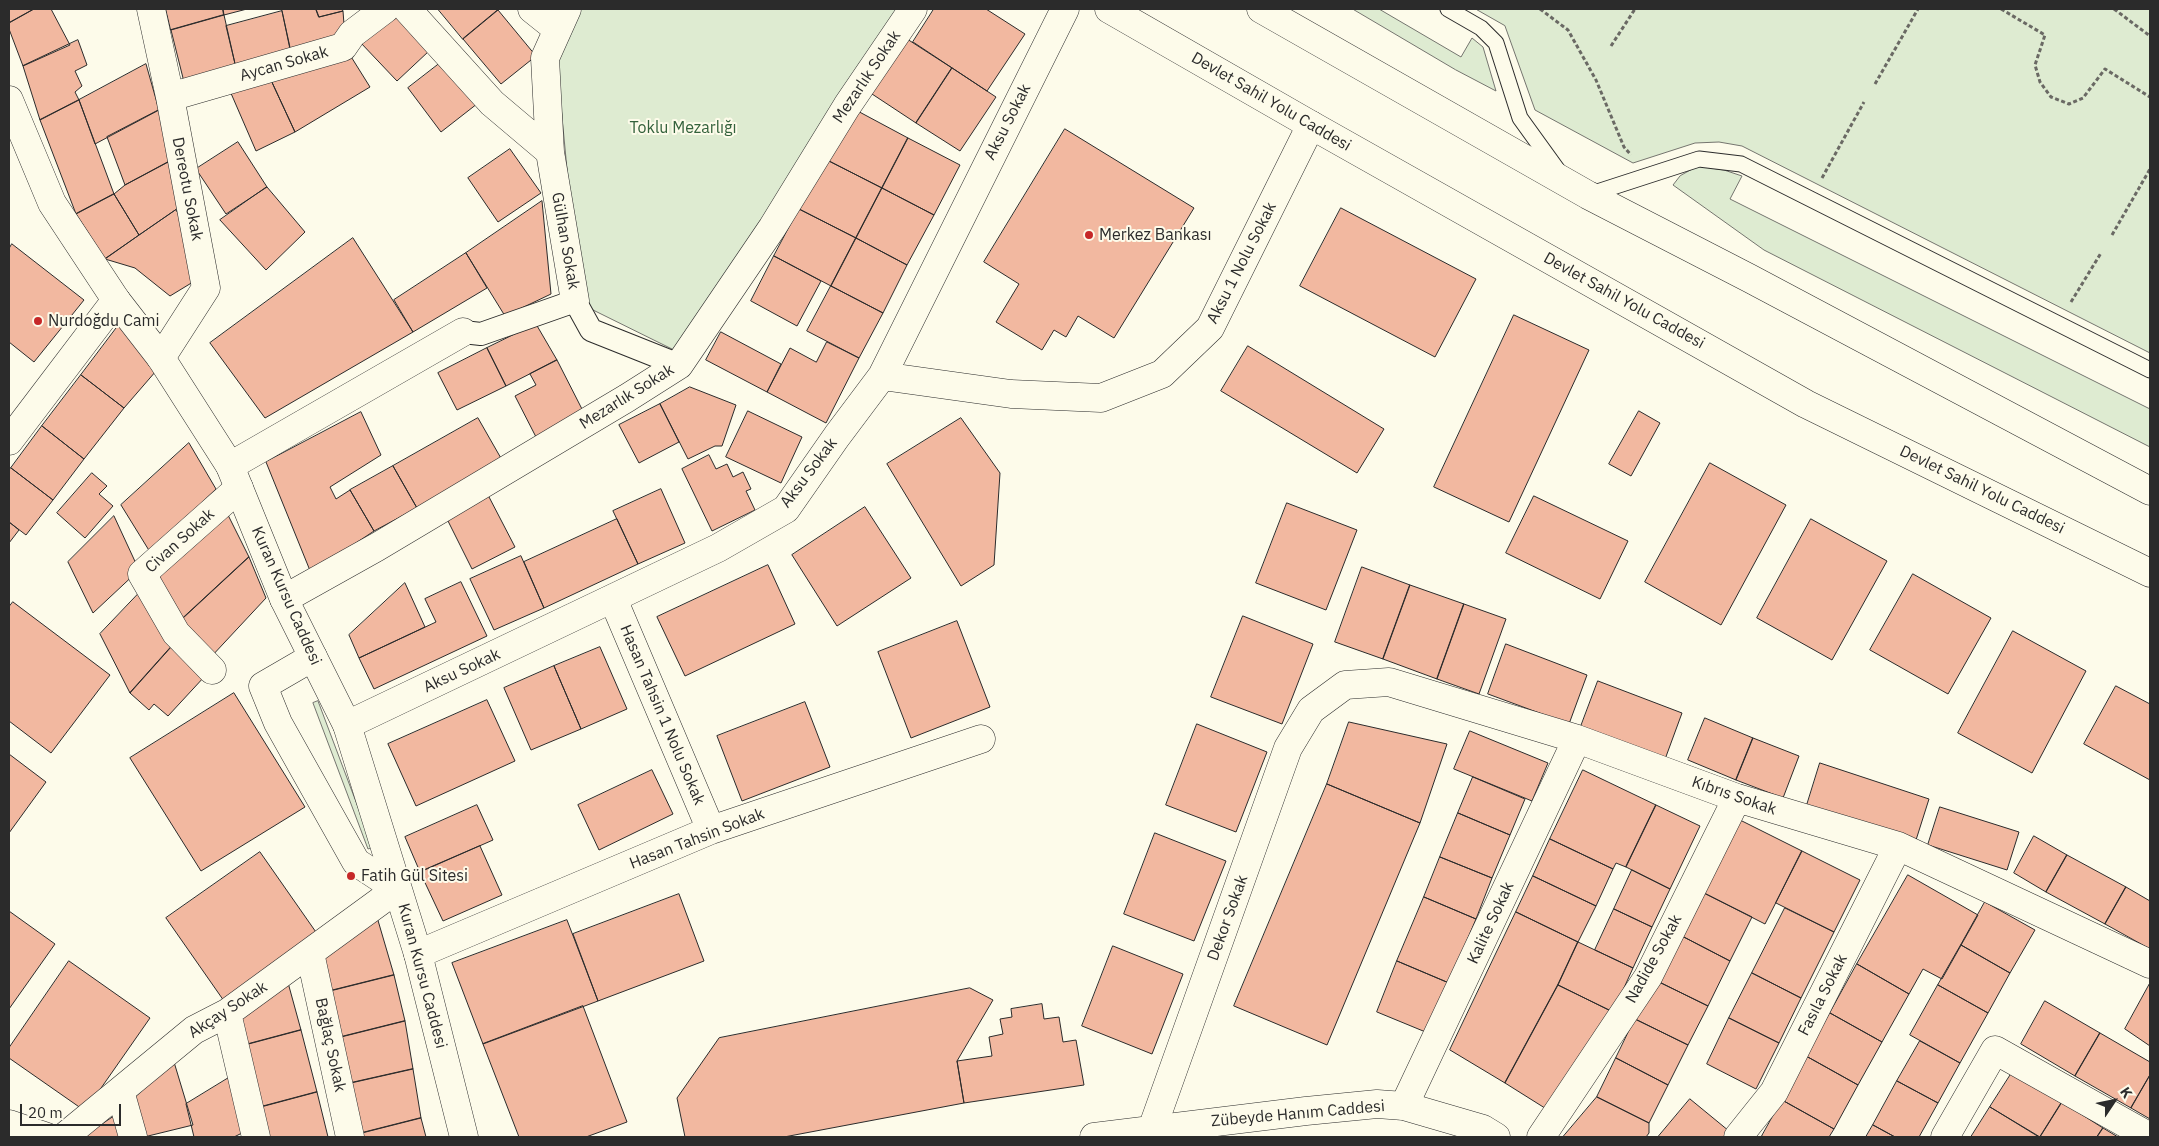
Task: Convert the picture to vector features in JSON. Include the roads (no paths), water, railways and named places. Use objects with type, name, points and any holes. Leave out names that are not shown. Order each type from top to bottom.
[{"type":"street","name":"Dereotu Sokak","points":[[151,9],[170,97],[206,288],[161,358]]},
{"type":"street","name":"Aycan Sokak","points":[[170,97],[343,47],[349,21],[385,9]]},
{"type":"street","points":[[407,9],[492,103],[550,152]]},
{"type":"street","points":[[532,9],[562,19]]},
{"type":"street","name":"Mezarlık Sokak","points":[[284,599],[386,542],[679,365],[772,228],[847,106],[913,9]]},
{"type":"street","name":"Aksu Sokak","points":[[348,725],[718,548],[786,509],[836,436],[882,376],[1065,9]]},
{"type":"street","name":"Devlet Sahil Yolu Caddesi","points":[[1109,9],[1806,404],[2150,573]]},
{"type":"street","points":[[1261,9],[1578,190],[1749,278],[2150,492]]},
{"type":"street","name":"Gülhan Sokak","points":[[234,477],[463,332],[481,334],[575,301],[550,152],[545,58],[562,19]]},
{"type":"street","name":"Kuran Kursu Caddesi","points":[[9,100],[52,203],[116,300],[161,358],[234,477],[284,599],[348,725],[418,954],[464,1137]]},
{"type":"street","name":"Aksu 1 Nolu Sokak","points":[[882,376],[1011,394],[1101,398],[1162,374],[1210,328],[1311,125]]},
{"type":"street","points":[[9,440],[116,300]]},
{"type":"street","points":[[575,301],[591,330],[679,365]]},
{"type":"street","name":"Civan Sokak","points":[[212,670],[176,633],[142,574],[234,477]]},
{"type":"street","name":"Hasan Tahsin 1 Nolu Sokak","points":[[613,599],[711,830]]},
{"type":"street","points":[[313,657],[263,686],[278,723],[356,862],[397,889]]},
{"type":"street","name":"Kıbrıs Sokak","points":[[1310,710],[1345,685],[1389,682],[1577,739],[1737,798],[1898,846],[2150,964]]},
{"type":"street","name":"Dekor Sokak","points":[[1152,1129],[1288,748],[1310,710]]},
{"type":"street","name":"Hasan Tahsin Sokak","points":[[418,954],[711,830],[981,739]]},
{"type":"street","name":"Kalite Sokak","points":[[1404,1106],[1577,739]]},
{"type":"street","name":"Nadide Sokak","points":[[1541,1137],[1648,977],[1737,798]]},
{"type":"street","name":"Fasıla Sokak","points":[[1738,1137],[1774,1092],[1898,846]]},
{"type":"street","name":"Akçay Sokak","points":[[64,1137],[194,1030],[227,1014],[397,889]]},
{"type":"street","name":"Bağlaç Sokak","points":[[310,952],[350,1137]]},
{"type":"street","points":[[227,1014],[256,1137]]},
{"type":"street","points":[[1945,1137],[1994,1050],[2150,1137]]},
{"type":"street","points":[[120,1091],[133,1137]]},
{"type":"street","name":"Zübeyde Hanım Caddesi","points":[[1094,1137],[1377,1104],[1404,1106],[1483,1129],[1496,1137]]},
{"type":"street","points":[[9,1124],[47,1137]]},
{"type":"lane","points":[[1448,9],[1481,28],[1496,43],[1520,118],[1578,190],[1649,175],[1699,159],[1741,164],[2150,370]]},
{"type":"place","name":"Merkez Bankası","points":[[1089,235]]},
{"type":"place","name":"Nurdoğdu Cami","points":[[38,321]]},
{"type":"place","name":"Fatih Gül Sitesi","points":[[351,876]]},
{"type":"park label","name":"Toklu Mezarlığı","points":[[683,128]]}]
